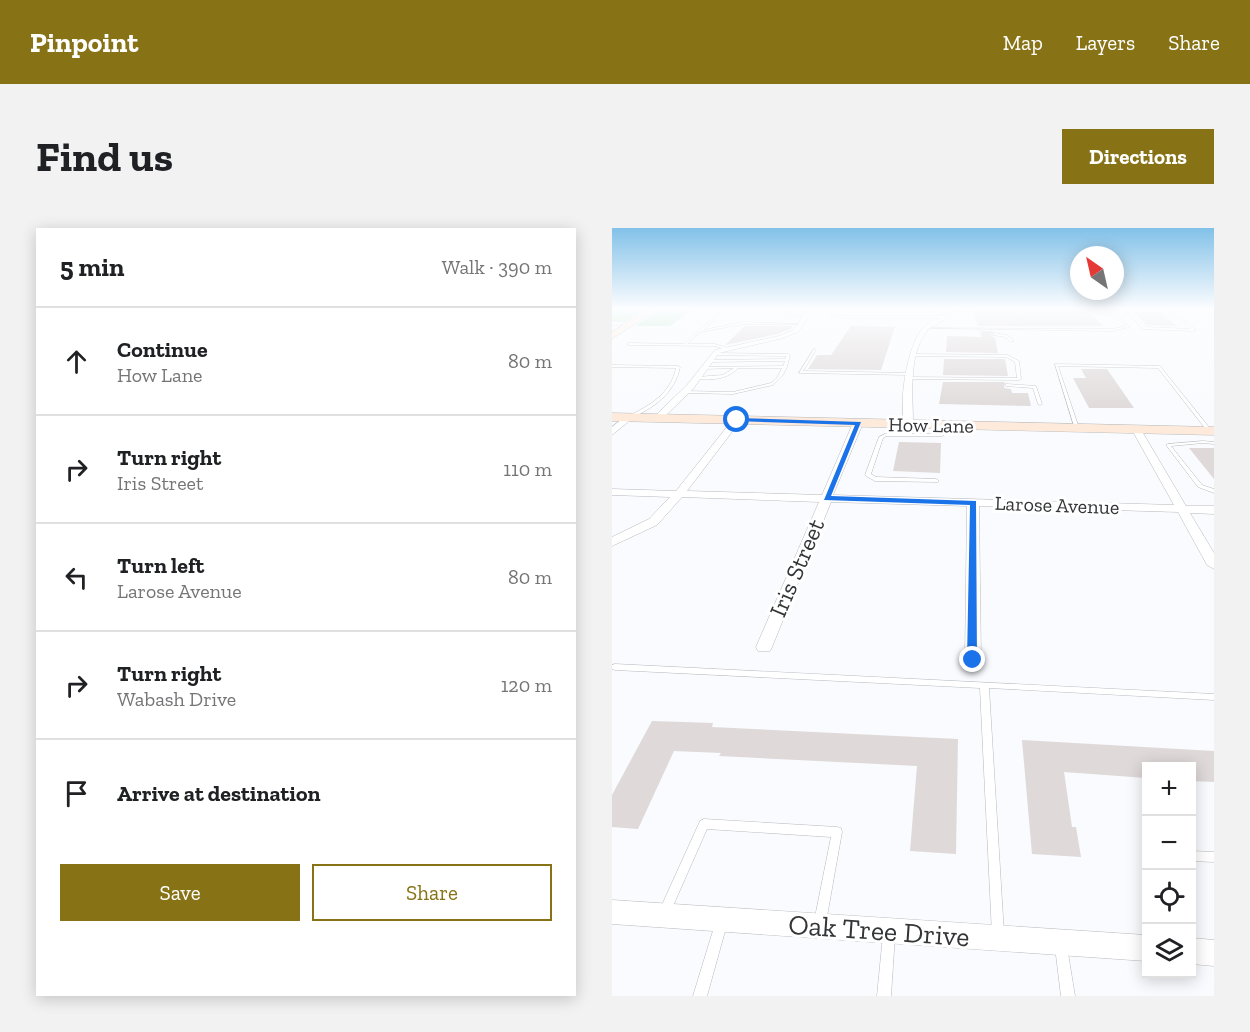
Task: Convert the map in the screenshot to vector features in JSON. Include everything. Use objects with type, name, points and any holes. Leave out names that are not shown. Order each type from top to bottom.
[{"type":"main road","name":"How Lane","points":[[612,417],[858,423],[908,429],[1137,429],[1192,431],[1210,437]]},
{"type":"street","points":[[658,418],[697,378],[712,358],[726,349],[750,344]]},
{"type":"street","points":[[908,429],[910,378],[916,344]]},
{"type":"street","points":[[612,432],[630,417]]},
{"type":"street","points":[[612,542],[653,522],[679,494],[737,420]]},
{"type":"street","name":"Iris Street","points":[[764,647],[858,423]]},
{"type":"street","points":[[1137,429],[1214,565]]},
{"type":"street","name":"Larose Avenue","points":[[612,492],[1214,510]]},
{"type":"street","points":[[973,503],[973,660]]},
{"type":"street","name":"Oak Tree Drive","points":[[612,912],[1142,948]]},
{"type":"street","points":[[1196,951],[1214,953]]},
{"type":"lane","points":[[629,344],[715,345],[726,349]]},
{"type":"lane","points":[[814,350],[800,372],[1030,386],[1035,387],[1040,404]]},
{"type":"lane","points":[[684,392],[746,391],[776,381],[785,367],[788,355],[712,358]]},
{"type":"lane","points":[[910,378],[1019,379],[1017,361],[1007,356],[914,355]]},
{"type":"lane","points":[[712,358],[787,360]]},
{"type":"lane","points":[[1077,428],[1056,364],[1159,366],[1210,437],[1168,445],[1200,486],[1214,491]]},
{"type":"lane","points":[[612,366],[678,367],[677,378],[665,393],[646,410],[630,417]]},
{"type":"lane","points":[[697,378],[724,377],[731,374],[737,367]]},
{"type":"lane","points":[[704,368],[785,367]]},
{"type":"lane","points":[[936,481],[875,479],[868,475],[881,437],[908,429],[942,435]]},
{"type":"lane","points":[[615,667],[1214,697]]},
{"type":"lane","points":[[984,685],[998,939]]},
{"type":"lane","points":[[663,915],[704,824],[837,832],[820,926]]},
{"type":"lane","points":[[1196,856],[1214,857]]},
{"type":"lane","points":[[700,996],[723,920]]},
{"type":"lane","points":[[884,996],[889,931]]},
{"type":"lane","points":[[1061,942],[1068,996]]},
{"type":"building","points":[[839,344],[890,344],[881,370],[808,369],[817,355],[831,355]]},
{"type":"building","points":[[947,344],[996,344],[998,353],[946,352]]},
{"type":"building","points":[[944,359],[1005,359],[1008,376],[943,375]]},
{"type":"building","points":[[1081,369],[1107,369],[1134,408],[1089,408],[1073,378],[1086,378]]},
{"type":"building","points":[[943,382],[1005,382],[1004,388],[1011,389],[1012,393],[1028,393],[1031,406],[939,404]]},
{"type":"building","points":[[899,442],[941,443],[940,473],[893,471]]},
{"type":"building","points":[[1189,448],[1214,448],[1214,479]]},
{"type":"building","points":[[652,721],[713,723],[712,727],[958,739],[956,854],[910,851],[917,766],[719,756],[721,753],[674,751],[638,829],[612,827],[612,795]]},
{"type":"building","points":[[1022,740],[1214,751],[1214,782],[1196,781],[1196,762],[1142,762],[1142,778],[1064,772],[1072,827],[1076,827],[1081,857],[1032,854]]},
{"type":"route","points":[[737,420],[858,423],[826,498],[973,503],[973,660]]}]
